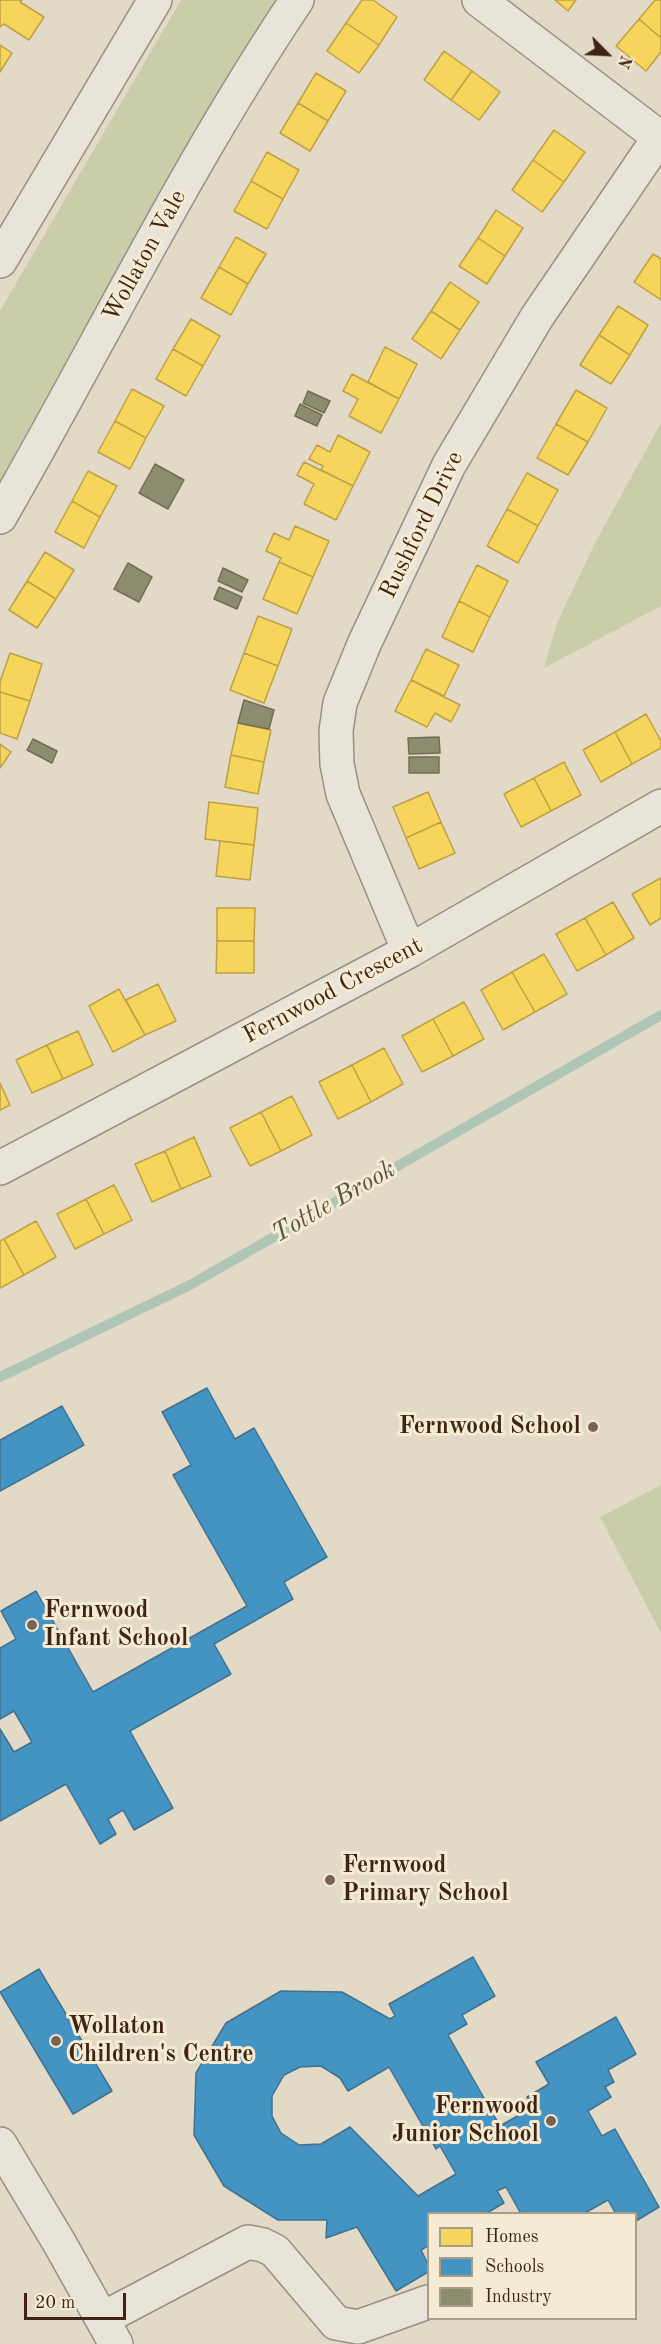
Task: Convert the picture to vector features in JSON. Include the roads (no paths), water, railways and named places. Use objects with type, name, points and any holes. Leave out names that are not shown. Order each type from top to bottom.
[{"type":"street","points":[[0,261],[154,0]]},
{"type":"street","name":"Wollaton Vale","points":[[0,517],[95,348],[161,224],[254,64],[297,0]]},
{"type":"street","points":[[479,0],[660,136]]},
{"type":"street","name":"Rushford Drive","points":[[409,951],[343,794],[337,764],[336,731],[340,703],[370,632],[449,465],[537,317],[660,136]]},
{"type":"street","name":"Fernwood Crescent","points":[[0,1168],[409,951],[661,807]]},
{"type":"street","points":[[0,2144],[109,2332],[248,2242],[263,2245],[275,2251],[336,2324],[358,2327],[427,2303]]},
{"type":"waterway","name":"Tottle Brook","points":[[0,1377],[190,1285],[661,1015]]},
{"type":"place","name":"Fernwood School","points":[[593,1427]]},
{"type":"place","name":"Fernwood Infant School","points":[[32,1625]]},
{"type":"place","name":"Fernwood Primary School","points":[[330,1880]]},
{"type":"place","name":"Wollaton Children's Centre","points":[[56,2041]]},
{"type":"place","name":"Fernwood Junior School","points":[[551,2121]]}]
